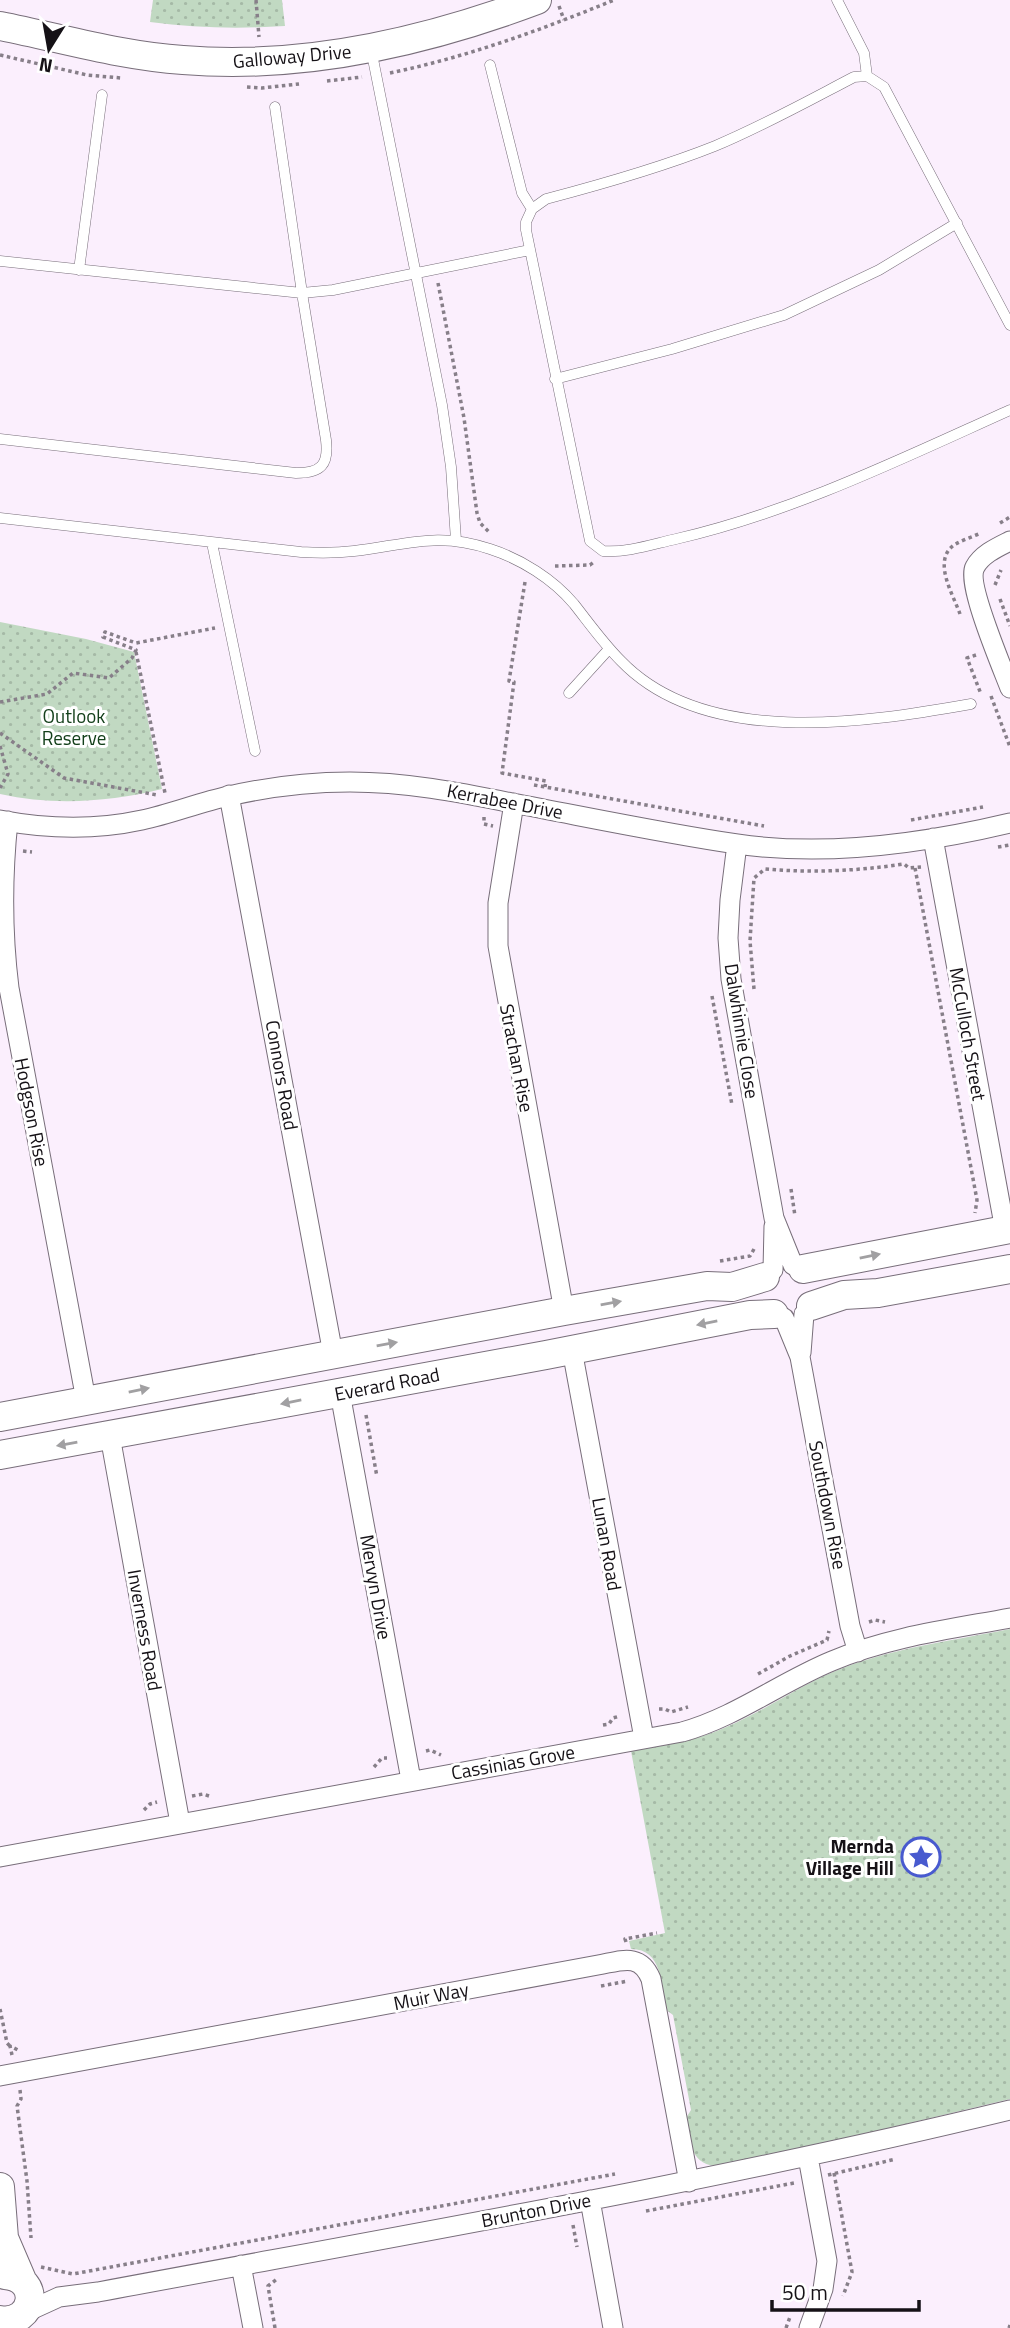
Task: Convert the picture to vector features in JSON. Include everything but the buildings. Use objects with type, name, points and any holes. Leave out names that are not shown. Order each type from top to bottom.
[{"type":"street","name":"Galloway Drive","points":[[0,26],[141,56],[261,62],[371,48],[438,33],[537,0]]},
{"type":"street","points":[[1010,541],[980,560],[972,573],[975,592],[1010,688]]},
{"type":"street","name":"Kerrabee Drive","points":[[4,820],[73,828],[111,825],[144,820],[229,795],[288,785],[349,782],[429,787],[737,844],[843,849],[933,838],[1010,823]]},
{"type":"street","name":"Connors Road","points":[[229,795],[334,1354]]},
{"type":"street","name":"Strachan Rise","points":[[514,803],[498,902],[498,946],[564,1311]]},
{"type":"street","name":"Hodgson Rise","points":[[4,820],[4,946],[9,988],[86,1400]]},
{"type":"street","name":"McCulloch Street","points":[[933,838],[1005,1222]]},
{"type":"street","name":"Dalwhinnie Close","points":[[737,844],[728,938],[731,979],[783,1270]]},
{"type":"street","name":"Everard Road","points":[[0,1417],[564,1311],[707,1286],[732,1287],[783,1270],[1005,1222]]},
{"type":"street","name":"Everard Road","points":[[0,1455],[110,1436],[343,1405],[457,1371],[750,1315],[793,1313],[844,1295],[878,1293],[1010,1269]]},
{"type":"street","points":[[783,1270],[809,1274],[815,1290],[793,1313],[763,1302],[762,1285],[783,1270]]},
{"type":"street","name":"Southdown Rise","points":[[793,1313],[850,1626],[858,1652]]},
{"type":"street","points":[[450,1333],[457,1371]]},
{"type":"street","name":"Lunan Road","points":[[572,1350],[644,1738]]},
{"type":"street","name":"Mervyn Drive","points":[[343,1405],[411,1780]]},
{"type":"street","name":"Inverness Road","points":[[110,1436],[180,1823]]},
{"type":"street","name":"Cassinias Grove","points":[[0,1857],[682,1732],[706,1726],[783,1684],[858,1652],[895,1641],[1010,1618]]},
{"type":"street","name":"Muir Way","points":[[8,2075],[598,1965],[635,1961],[642,1964],[650,1979],[690,2182]]},
{"type":"street","name":"Brunton Drive","points":[[16,2319],[59,2297],[690,2182],[1010,2110]]},
{"type":"street","points":[[808,2157],[827,2261],[823,2289],[809,2328]]},
{"type":"street","points":[[0,2187],[2,2247],[30,2294],[30,2302],[16,2319]]},
{"type":"street","points":[[590,2200],[613,2328]]},
{"type":"street","points":[[241,2265],[253,2328]]},
{"type":"street","name":"Brunton Drive","points":[[19,2276],[59,2297]]},
{"type":"lane","points":[[837,0],[864,53],[867,76]]},
{"type":"lane","points":[[371,48],[448,444],[456,540]]},
{"type":"lane","points":[[490,65],[522,193],[532,209]]},
{"type":"lane","points":[[1010,325],[884,87],[867,76],[854,77],[765,124],[715,146],[615,180],[546,198],[532,209],[526,230],[587,533],[593,545],[603,551],[641,547],[699,533],[808,500],[1010,410]]},
{"type":"lane","points":[[79,270],[102,95]]},
{"type":"lane","points":[[0,439],[296,473],[314,472],[324,462],[327,451],[275,107]]},
{"type":"lane","points":[[555,379],[672,349],[784,315],[879,270],[957,223]]},
{"type":"lane","points":[[0,261],[302,293],[333,290],[530,250]]},
{"type":"lane","points":[[0,518],[301,552],[357,551],[400,542],[456,540],[492,549],[536,571],[557,586],[609,649],[637,677],[659,692],[706,711],[791,721],[850,721],[885,719],[971,704]]},
{"type":"lane","points":[[212,543],[256,751]]},
{"type":"lane","points":[[569,693],[609,649]]},
{"type":"path","points":[[557,0],[564,20]]},
{"type":"path","points":[[436,270],[464,418],[477,513],[485,529],[495,537]]},
{"type":"path","points":[[540,808],[546,781],[502,773],[514,681],[509,681],[524,589],[528,576],[536,571],[569,564],[590,565],[603,551]]},
{"type":"path","points":[[1010,565],[1000,570],[995,585],[1010,626]]},
{"type":"path","points":[[136,650],[103,637],[105,632],[136,643],[216,628],[228,621]]},
{"type":"path","points":[[0,702],[47,694],[73,673],[107,679],[132,658],[136,650]]},
{"type":"path","points":[[136,650],[165,793]]},
{"type":"path","points":[[971,704],[984,702],[967,658],[976,655],[980,666]]},
{"type":"path","points":[[989,689],[1010,747]]},
{"type":"path","points":[[0,733],[64,778],[153,796]]},
{"type":"path","points":[[0,746],[8,774],[0,788]]},
{"type":"path","points":[[488,798],[483,822],[510,829]]},
{"type":"path","points":[[988,849],[1010,845]]},
{"type":"path","points":[[755,990],[750,941],[751,909],[754,878],[765,869],[834,871],[904,864],[915,868],[937,863]]},
{"type":"path","points":[[915,868],[977,1200],[975,1211],[969,1216]]},
{"type":"path","points":[[734,869],[760,873]]},
{"type":"path","points":[[712,993],[732,1106]]},
{"type":"path","points":[[789,1179],[796,1220]]},
{"type":"path","points":[[975,1211],[1005,1222]]},
{"type":"path","points":[[715,1262],[750,1256],[758,1244]]},
{"type":"path","points":[[343,1405],[366,1415]]},
{"type":"path","points":[[369,1409],[366,1415],[378,1481]]},
{"type":"path","points":[[754,1677],[789,1656],[827,1640],[830,1633],[827,1619]]},
{"type":"path","points":[[596,1726],[609,1724],[613,1718],[665,1709],[671,1712],[697,1705]]},
{"type":"path","points":[[364,1769],[377,1766],[382,1758],[407,1756],[428,1749],[439,1755],[452,1753]]},
{"type":"path","points":[[133,1812],[146,1810],[150,1804],[176,1799],[203,1794],[209,1797],[222,1795]]},
{"type":"path","points":[[0,2009],[7,2043],[10,2046]]},
{"type":"path","points":[[8,2075],[21,2099],[17,2106],[27,2181],[32,2249]]},
{"type":"path","points":[[19,2276],[73,2274],[627,2171]]},
{"type":"path","points":[[786,2328],[791,2316]]},
{"type":"green space","points":[[153,0],[282,0],[285,26],[217,27],[150,22]]},
{"type":"green space","name":"Outlook Reserve","points":[[0,622],[86,639],[134,652],[162,789],[81,801],[41,800],[0,794]]},
{"type":"green space","points":[[1010,1629],[1010,2099],[785,2153],[715,2166],[706,2164],[695,2155],[690,2142],[686,2118],[691,2110],[673,2015],[665,2009],[658,1970],[649,1955],[631,1949],[629,1941],[665,1933],[631,1751],[713,1733],[816,1680],[868,1659]]},
{"type":"place","name":"Mernda Village Hill","points":[[921,1857]]}]
